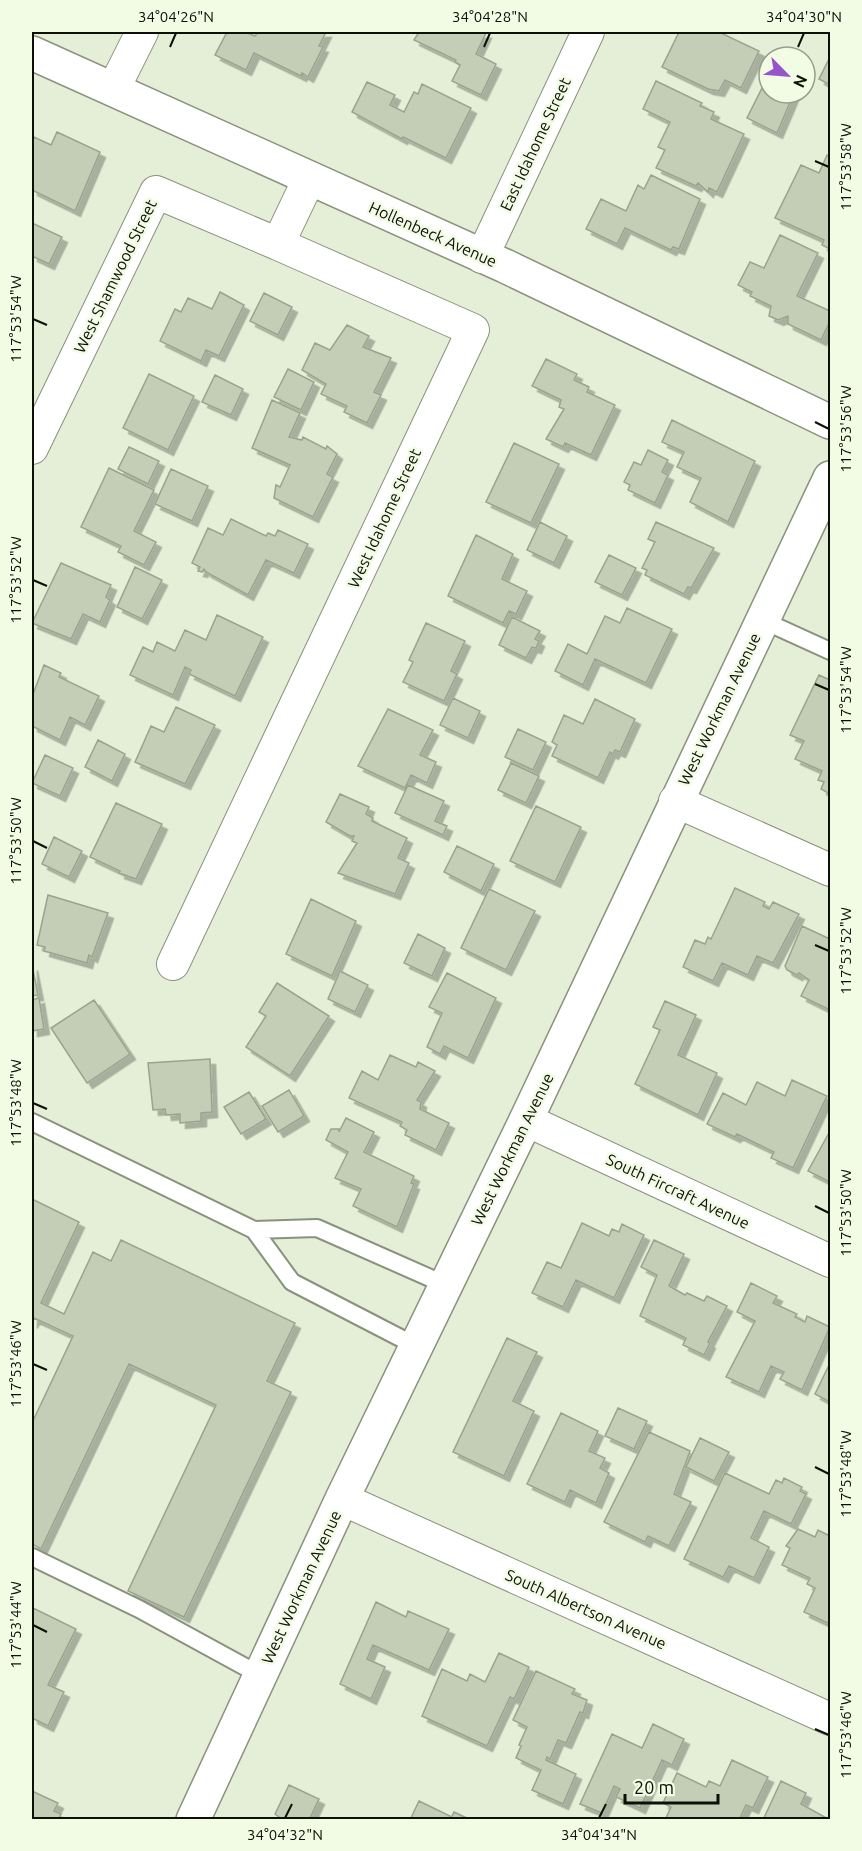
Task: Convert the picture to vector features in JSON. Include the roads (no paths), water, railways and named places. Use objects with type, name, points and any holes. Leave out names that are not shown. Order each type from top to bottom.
[{"type":"street","points":[[114,88],[142,32]]},
{"type":"street","name":"East Idahome Street","points":[[482,257],[588,32]]},
{"type":"street","name":"Hollenbeck Avenue","points":[[32,53],[516,271],[831,422]]},
{"type":"street","points":[[278,244],[309,179]]},
{"type":"street","name":"West Shamwood Street","points":[[32,448],[156,192],[278,244]]},
{"type":"street","name":"West Idahome Street","points":[[173,964],[473,330],[278,244]]},
{"type":"street","name":"West Workman Avenue","points":[[193,1820],[342,1499],[526,1120],[675,801],[831,478]]},
{"type":"street","points":[[675,801],[831,870]]},
{"type":"street","name":"South Fircraft Avenue","points":[[526,1120],[831,1261]]},
{"type":"street","name":"South Albertson Avenue","points":[[342,1499],[831,1719]]},
{"type":"lane","points":[[762,620],[831,651]]},
{"type":"lane","points":[[32,1122],[254,1230],[317,1228],[446,1285]]},
{"type":"lane","points":[[254,1230],[292,1282],[416,1346]]},
{"type":"lane","points":[[32,1557],[139,1609],[260,1675]]}]
